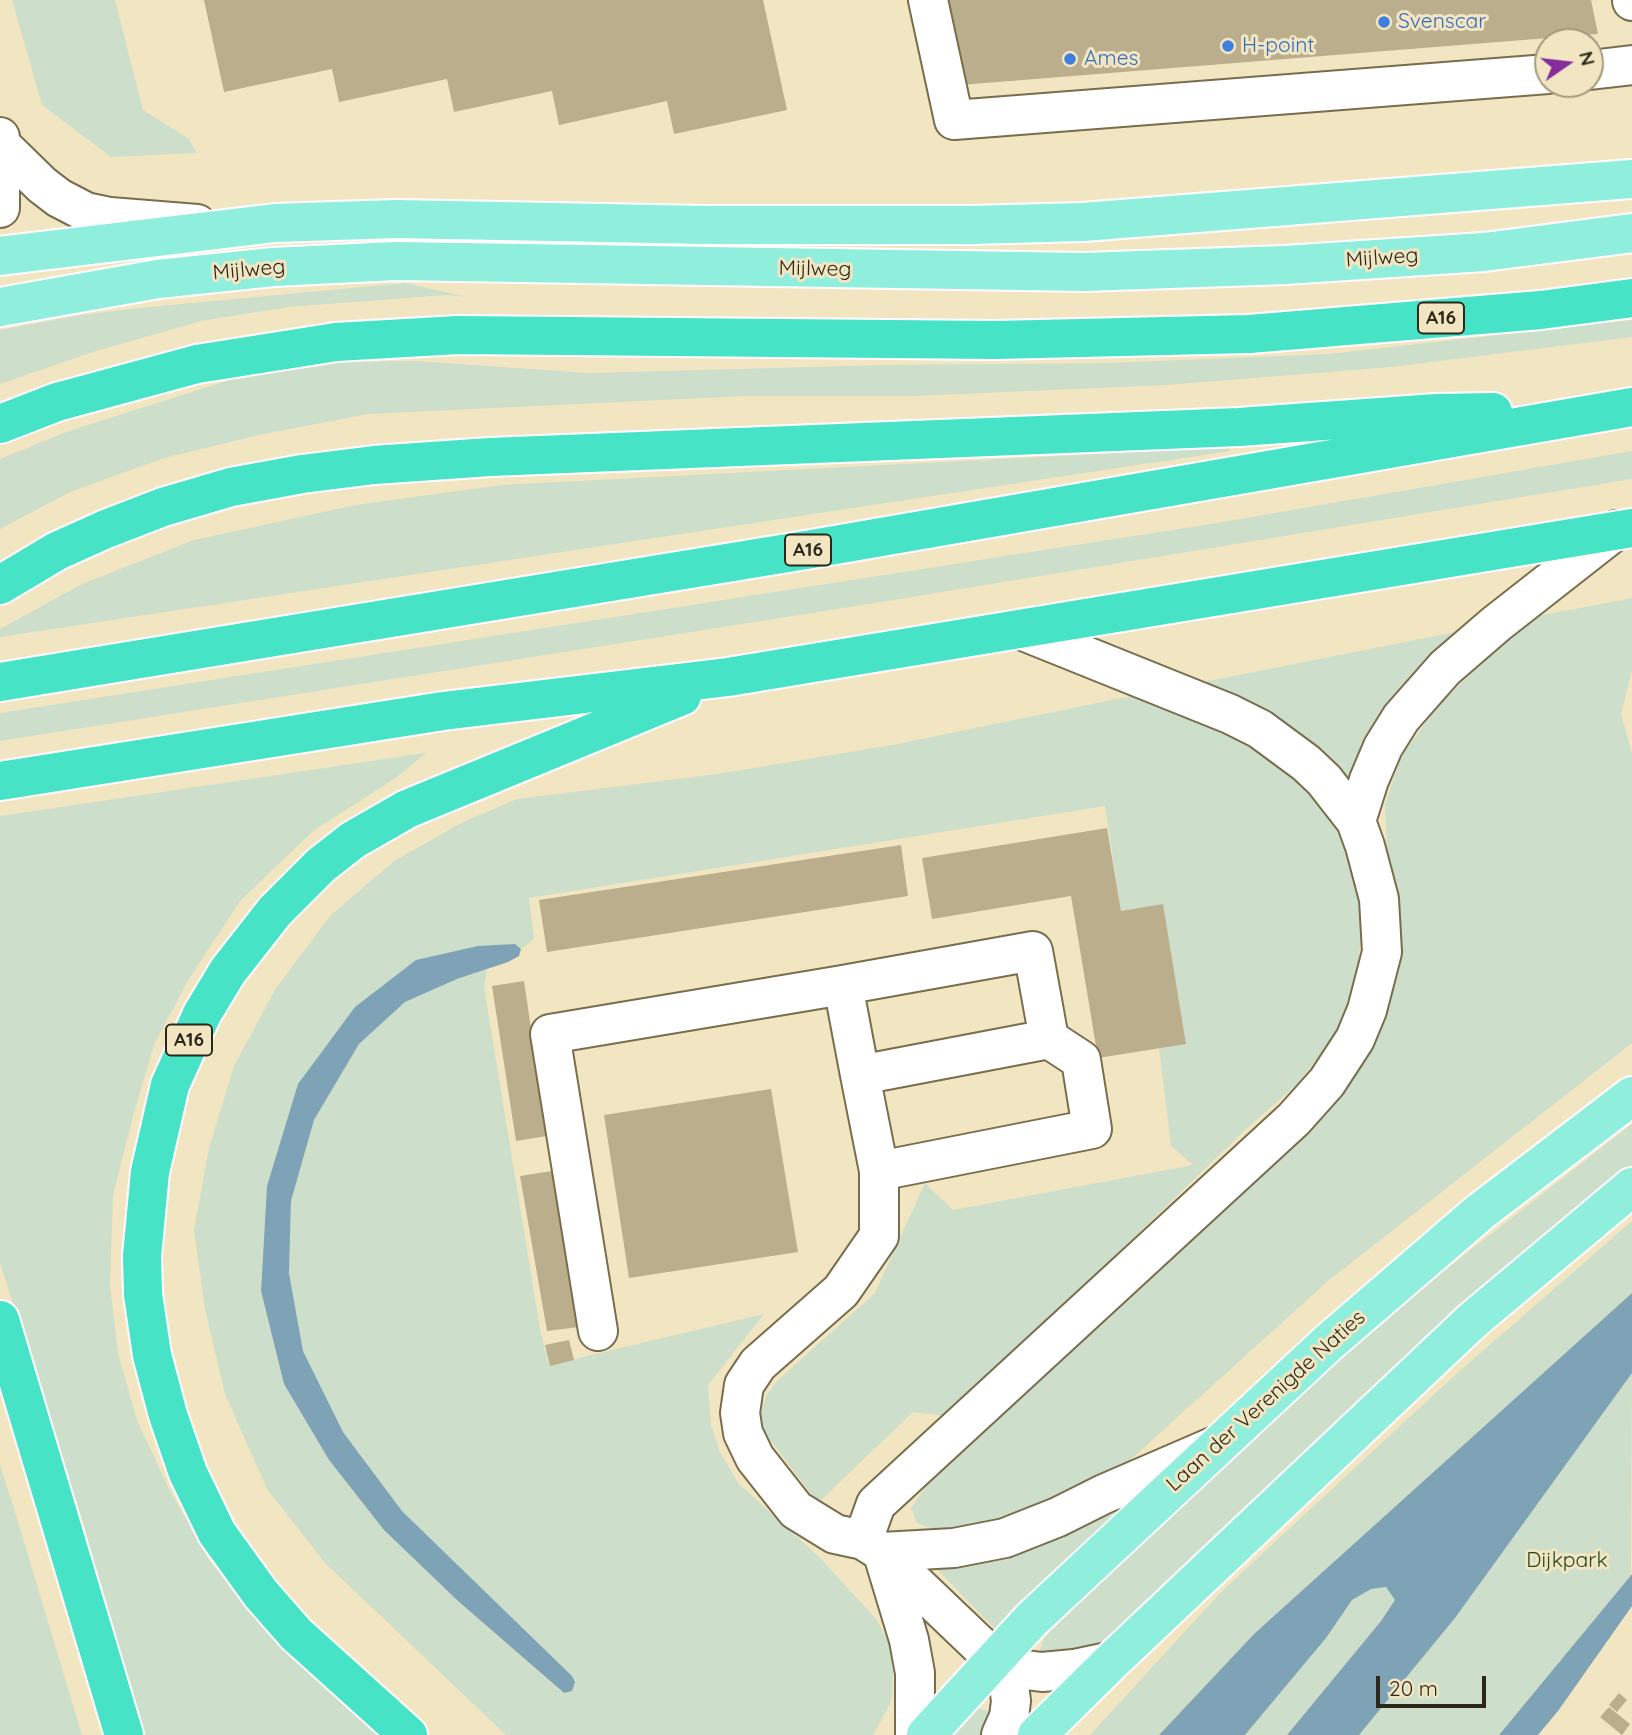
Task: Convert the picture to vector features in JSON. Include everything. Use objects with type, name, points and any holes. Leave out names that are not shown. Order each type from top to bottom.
[{"type":"highway","name":"A16","points":[[0,424],[57,402],[197,364],[335,342],[458,335],[996,340],[1249,334],[1541,310],[1632,298]]},
{"type":"highway","name":"A16","points":[[0,585],[57,551],[163,507],[231,488],[302,474],[374,465],[490,457],[1239,427],[1437,413],[1623,408]]},
{"type":"highway","name":"A16","points":[[0,681],[826,547],[1623,408]]},
{"type":"highway","name":"A16","points":[[0,781],[443,712],[728,677],[1624,529]]},
{"type":"highway","name":"A16","points":[[408,1735],[296,1634],[261,1594],[217,1532],[188,1474],[152,1355],[143,1294],[142,1256],[150,1172],[170,1085],[202,1014],[228,971],[275,911],[321,865],[354,840],[407,809],[441,794],[728,677]]},
{"type":"highway","points":[[0,1320],[124,1735]]},
{"type":"main road","name":"Mijlweg","points":[[0,257],[275,223],[396,219],[748,225],[1083,222],[1632,178]]},
{"type":"main road","name":"Mijlweg","points":[[0,307],[158,279],[273,267],[382,262],[1084,272],[1284,265],[1484,252],[1632,233]]},
{"type":"main road","name":"Laan der Verenigde Naties","points":[[926,1735],[1031,1620],[1328,1343],[1480,1212],[1632,1096]]},
{"type":"main road","points":[[1037,1735],[1473,1320],[1632,1187]]},
{"type":"street","points":[[928,0],[954,120],[1534,75]]},
{"type":"street","points":[[1604,68],[1632,65]]},
{"type":"street","points":[[0,208],[1,141]]},
{"type":"street","points":[[1,141],[42,186],[86,212],[110,217],[237,228]]},
{"type":"street","points":[[1356,821],[1383,747],[1401,718],[1423,692],[1472,643],[1624,529]]},
{"type":"street","points":[[915,1735],[913,1662],[909,1640],[872,1546],[876,1504],[1294,1119],[1327,1082],[1355,1039],[1382,951],[1379,899],[1356,821],[1306,763],[1260,729],[1230,714],[1021,630]]},
{"type":"street","points":[[598,1331],[550,1034],[1033,951],[1049,1039]]},
{"type":"street","points":[[843,985],[879,1171],[879,1236],[841,1291],[758,1364],[744,1385],[740,1413],[743,1433],[755,1458],[796,1510],[835,1534],[872,1546],[954,1548],[1005,1538],[1215,1446]]},
{"type":"street","points":[[860,1075],[1049,1039],[1081,1060],[1092,1129],[879,1171]]},
{"type":"street","points":[[872,1546],[994,1659],[1009,1685],[1011,1701],[1009,1717],[1001,1735]]},
{"type":"street","points":[[994,1659],[1018,1669],[1042,1672],[1112,1661]]},
{"type":"green space","points":[[12,0],[115,0],[143,110],[189,139],[197,153],[111,157],[42,105]]},
{"type":"green space","points":[[405,283],[468,297],[447,295],[288,307],[201,321],[93,352],[0,384],[0,330],[80,315],[139,308]]},
{"type":"green space","points":[[1632,320],[1632,337],[1391,367],[1167,385],[915,396],[746,396],[368,414],[259,435],[164,458],[70,492],[0,529],[0,459],[69,431],[236,378],[325,362],[416,361],[589,373],[885,365],[1110,363],[1329,354]]},
{"type":"green space","points":[[1229,447],[1230,451],[0,637],[0,629],[82,584],[194,540],[356,505],[501,485]]},
{"type":"green space","points":[[1632,451],[1632,479],[894,600],[0,741],[0,713],[1217,523]]},
{"type":"green space","points":[[1632,598],[1632,670],[1621,714],[1632,754],[1632,1043],[1328,1281],[1129,1461],[1066,1500],[997,1522],[941,1532],[917,1523],[911,1508],[939,1468],[1360,1056],[1390,1007],[1395,959],[1399,912],[1387,854],[1385,805],[1400,759],[1437,706],[1487,658],[1538,616]]},
{"type":"green space","points":[[1471,629],[1349,790],[1198,683]]},
{"type":"green space","points":[[1141,694],[1261,742],[1338,819],[1355,866],[1363,917],[1357,976],[1335,1036],[1297,1084],[1243,1132],[949,1416],[913,1412],[818,1503],[765,1433],[760,1415],[766,1396],[777,1381],[875,1293],[925,1183],[953,1210],[1193,1165],[1171,1146],[1159,1048],[1186,1043],[1163,905],[1121,911],[1105,806],[529,898],[534,939],[521,949],[514,944],[355,1007],[267,1186],[261,1291],[284,1384],[329,1460],[384,1530],[458,1601],[563,1693],[572,1691],[572,1676],[402,1511],[343,1432],[303,1351],[289,1273],[291,1201],[314,1120],[359,1044],[405,1002],[487,969],[484,987],[540,1329],[549,1365],[764,1314],[708,1385],[711,1425],[720,1452],[738,1483],[820,1558],[877,1620],[892,1649],[891,1702],[873,1735],[506,1735],[325,1563],[267,1489],[225,1394],[205,1309],[194,1230],[209,1148],[234,1066],[276,988],[331,915],[394,861],[463,822],[517,799],[717,774],[897,744]]},
{"type":"green space","points":[[426,753],[397,777],[313,831],[240,901],[187,982],[154,1045],[113,1195],[110,1285],[118,1353],[137,1420],[168,1487],[209,1560],[259,1623],[298,1664],[377,1735],[144,1735],[83,1522],[0,1263],[0,816]]},
{"type":"green space","points":[[1632,1124],[1632,1165],[1377,1393],[1111,1639],[1085,1651],[1045,1658],[1040,1650],[1044,1638],[1197,1486],[1408,1299]]},
{"type":"green space","points":[[1632,1221],[1630,1295],[1255,1633],[1159,1735],[1090,1735],[1222,1591],[1454,1376]]},
{"type":"green space","name":"Dijkpark","points":[[1632,1373],[1631,1575],[1499,1735],[1359,1735],[1455,1618]]},
{"type":"green space","points":[[0,1465],[16,1515],[82,1735],[0,1735]]},
{"type":"green space","points":[[1109,1504],[1118,1511],[998,1632],[930,1562]]},
{"type":"green space","points":[[1386,1587],[1395,1600],[1381,1621],[1287,1735],[1245,1735],[1326,1638],[1352,1600],[1371,1589]]},
{"type":"green space","points":[[975,1707],[990,1712],[994,1722],[986,1735],[951,1735]]},
{"type":"water","points":[[515,944],[521,949],[519,956],[405,1002],[359,1044],[314,1120],[291,1201],[289,1273],[303,1351],[343,1432],[402,1511],[572,1676],[575,1682],[572,1691],[564,1693],[458,1601],[384,1530],[329,1460],[284,1384],[261,1291],[267,1186],[298,1084],[355,1007],[416,960],[478,946]]},
{"type":"water","points":[[1632,1293],[1632,1373],[1455,1618],[1359,1735],[1287,1735],[1381,1621],[1395,1600],[1386,1587],[1371,1589],[1352,1600],[1326,1638],[1245,1735],[1159,1735],[1255,1633]]},
{"type":"water","points":[[1632,1574],[1632,1606],[1558,1711],[1538,1735],[1499,1735]]},
{"type":"building","points":[[204,0],[763,0],[787,110],[674,134],[667,101],[559,125],[552,91],[454,112],[447,79],[339,102],[332,69],[224,92]]},
{"type":"building","points":[[941,0],[1591,0],[1597,28],[1534,28],[1534,39],[960,85]]},
{"type":"building","points":[[1107,828],[1121,911],[1163,904],[1186,1044],[1098,1058],[1071,896],[932,919],[922,858]]},
{"type":"building","points":[[901,845],[908,896],[547,952],[539,900]]},
{"type":"building","points":[[524,981],[547,1136],[516,1141],[492,986]]},
{"type":"building","points":[[771,1089],[798,1252],[629,1278],[604,1115]]},
{"type":"building","points":[[552,1171],[579,1327],[547,1331],[520,1176]]},
{"type":"building","points":[[569,1340],[574,1360],[550,1366],[545,1345]]},
{"type":"building","points":[[1619,1693],[1627,1700],[1617,1712],[1609,1705]]},
{"type":"building","points":[[1609,1707],[1630,1724],[1622,1735],[1600,1717]]},
{"type":"place","name":"Svenscar","points":[[1384,22]]},
{"type":"place","name":"H-point","points":[[1228,46]]},
{"type":"place","name":"Ames","points":[[1070,59]]}]
